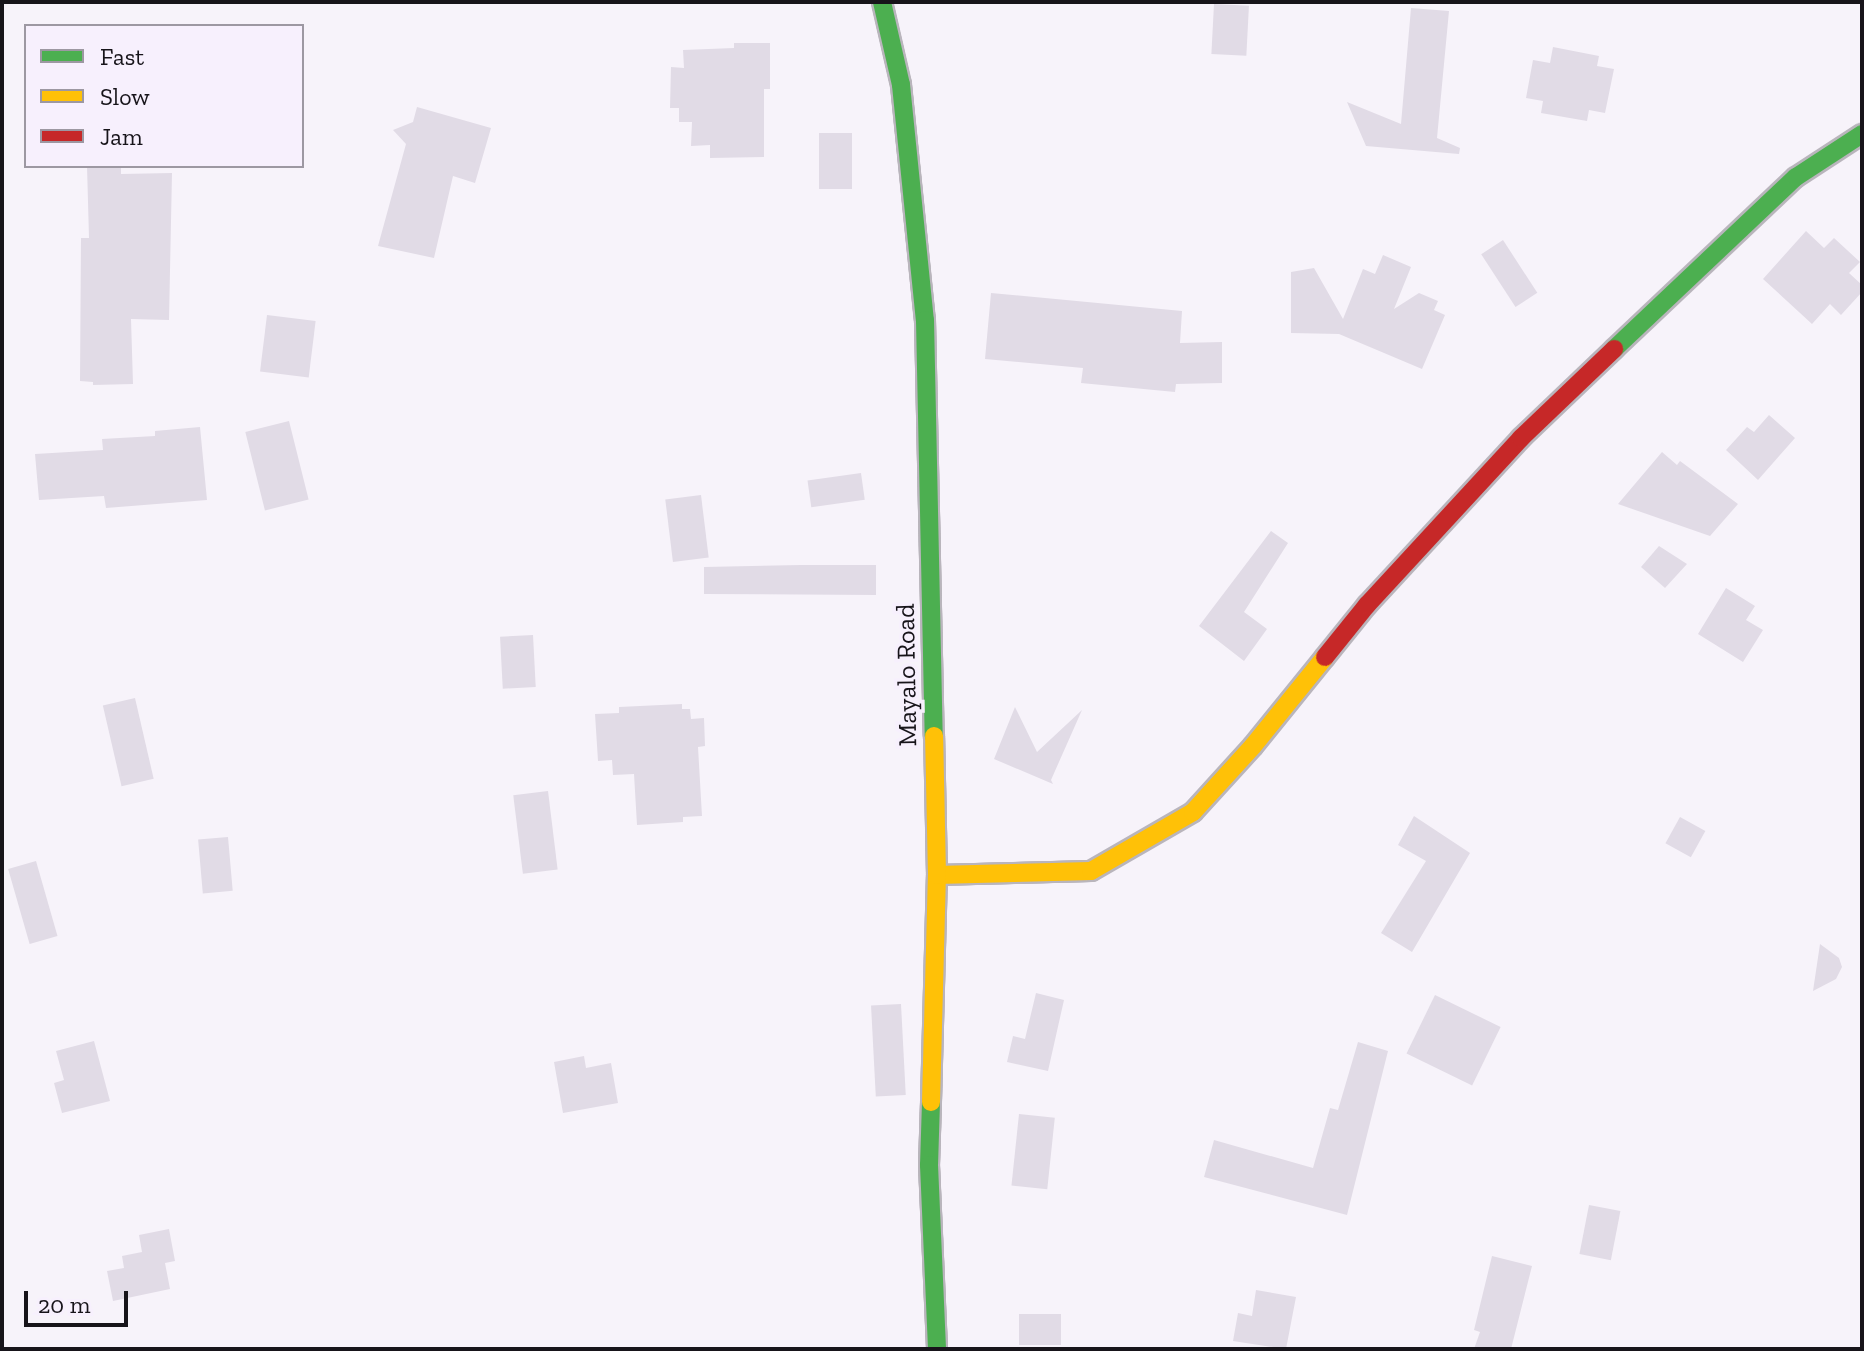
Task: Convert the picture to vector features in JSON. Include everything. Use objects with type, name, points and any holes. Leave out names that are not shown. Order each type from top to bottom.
[{"type":"street","name":"Mayalo Road","points":[[882,2],[901,85],[925,320],[937,875],[929,1165],[937,1349]]},
{"type":"street","points":[[937,875],[1091,871],[1193,812],[1253,746],[1367,605],[1521,438],[1796,177],[1862,134]]},
{"type":"building","points":[[1214,4],[1249,6],[1246,56],[1211,54]]},
{"type":"building","points":[[1411,8],[1449,11],[1437,138],[1460,148],[1459,154],[1366,146],[1347,102],[1401,124]]},
{"type":"building","points":[[734,43],[770,43],[770,89],[764,89],[764,157],[710,158],[710,145],[691,146],[692,122],[679,122],[679,108],[670,108],[671,67],[684,68],[683,50],[734,48]]},
{"type":"building","points":[[1553,47],[1599,56],[1597,66],[1614,69],[1605,113],[1589,110],[1587,121],[1541,113],[1543,101],[1526,98],[1533,60],[1550,63]]},
{"type":"building","points":[[417,107],[491,128],[475,183],[453,176],[434,258],[378,246],[406,144],[393,130],[413,122]]},
{"type":"building","points":[[819,133],[852,133],[852,189],[819,189]]},
{"type":"building","points":[[87,168],[121,168],[121,174],[172,173],[169,320],[131,319],[133,384],[93,385],[93,382],[80,381],[81,238],[89,238]]},
{"type":"building","points":[[1806,231],[1824,248],[1834,238],[1860,262],[1849,273],[1862,285],[1862,292],[1841,315],[1830,304],[1812,324],[1763,279]]},
{"type":"building","points":[[1503,240],[1537,293],[1516,307],[1481,254]]},
{"type":"building","points":[[1383,255],[1411,267],[1394,309],[1419,293],[1438,301],[1434,310],[1445,315],[1422,369],[1339,334],[1291,333],[1291,272],[1314,268],[1343,319],[1363,269],[1375,274]]},
{"type":"building","points":[[991,293],[1182,311],[1180,343],[1222,342],[1222,383],[1176,384],[1175,392],[1081,383],[1083,368],[985,359]]},
{"type":"building","points":[[267,315],[316,321],[309,378],[260,372]]},
{"type":"building","points":[[1769,415],[1795,438],[1758,480],[1726,450],[1747,427],[1754,432]]},
{"type":"building","points":[[289,421],[309,500],[265,510],[245,432]]},
{"type":"building","points":[[200,427],[207,500],[106,508],[104,496],[39,500],[35,454],[103,450],[102,439],[155,436],[155,431]]},
{"type":"building","points":[[1662,452],[1677,465],[1680,461],[1738,504],[1710,536],[1618,504]]},
{"type":"building","points":[[861,473],[865,500],[811,507],[808,481]]},
{"type":"building","points":[[701,495],[709,558],[673,562],[665,499]]},
{"type":"building","points":[[1271,531],[1288,543],[1244,612],[1267,629],[1244,661],[1199,626]]},
{"type":"building","points":[[1659,546],[1687,564],[1665,588],[1641,567]]},
{"type":"building","points":[[876,565],[876,595],[704,594],[704,567]]},
{"type":"building","points":[[1726,588],[1755,606],[1746,620],[1763,630],[1743,662],[1698,634]]},
{"type":"building","points":[[533,635],[536,687],[503,689],[500,637]]},
{"type":"building","points":[[135,698],[154,779],[122,786],[103,705]]},
{"type":"building","points":[[682,704],[682,709],[690,709],[691,719],[704,718],[705,746],[698,747],[702,816],[683,817],[683,822],[637,825],[634,774],[613,775],[612,760],[598,761],[595,714],[619,713],[619,707]]},
{"type":"building","points":[[1015,707],[1037,752],[1082,710],[1051,780],[1053,784],[994,759]]},
{"type":"building","points":[[548,791],[558,869],[523,874],[513,795]]},
{"type":"building","points":[[1414,816],[1470,853],[1412,952],[1381,933],[1426,861],[1398,845]]},
{"type":"building","points":[[1680,817],[1705,831],[1691,857],[1665,843]]},
{"type":"building","points":[[228,837],[233,891],[203,893],[198,840]]},
{"type":"building","points":[[36,861],[57,936],[30,944],[8,869]]},
{"type":"building","points":[[1820,944],[1839,958],[1842,967],[1836,979],[1813,991]]},
{"type":"building","points":[[1036,993],[1064,1000],[1048,1071],[1007,1062],[1013,1036],[1025,1039]]},
{"type":"building","points":[[1435,995],[1501,1027],[1472,1085],[1407,1053]]},
{"type":"building","points":[[901,1004],[906,1095],[876,1096],[871,1006]]},
{"type":"building","points":[[94,1041],[110,1101],[62,1113],[54,1083],[64,1080],[56,1051]]},
{"type":"building","points":[[1358,1042],[1388,1051],[1347,1215],[1204,1177],[1214,1140],[1313,1168],[1330,1108],[1338,1110]]},
{"type":"building","points":[[584,1056],[586,1068],[611,1063],[618,1103],[563,1113],[554,1062]]},
{"type":"building","points":[[1019,1114],[1055,1118],[1047,1189],[1011,1186]]},
{"type":"building","points":[[1589,1205],[1620,1211],[1611,1260],[1579,1254]]},
{"type":"building","points":[[169,1229],[175,1261],[165,1263],[170,1289],[113,1301],[107,1271],[124,1268],[122,1256],[142,1252],[139,1235]]},
{"type":"building","points":[[1492,1256],[1532,1266],[1511,1349],[1474,1349],[1480,1332],[1474,1330]]},
{"type":"building","points":[[1256,1290],[1296,1297],[1286,1349],[1233,1341],[1238,1313],[1252,1316]]},
{"type":"building","points":[[1019,1314],[1061,1314],[1061,1345],[1019,1345]]},
{"type":"traffic: fast","points":[[882,2],[901,85],[925,320],[934,736]]},
{"type":"traffic: fast","points":[[1614,349],[1796,177],[1862,134]]},
{"type":"traffic: fast","points":[[931,1102],[929,1165],[937,1349]]},
{"type":"traffic: slow","points":[[937,875],[1091,871],[1193,812],[1253,746],[1325,657]]},
{"type":"traffic: slow","points":[[931,1102],[937,875],[934,736]]},
{"type":"traffic: jam","points":[[1325,657],[1367,605],[1521,438],[1614,349]]}]
